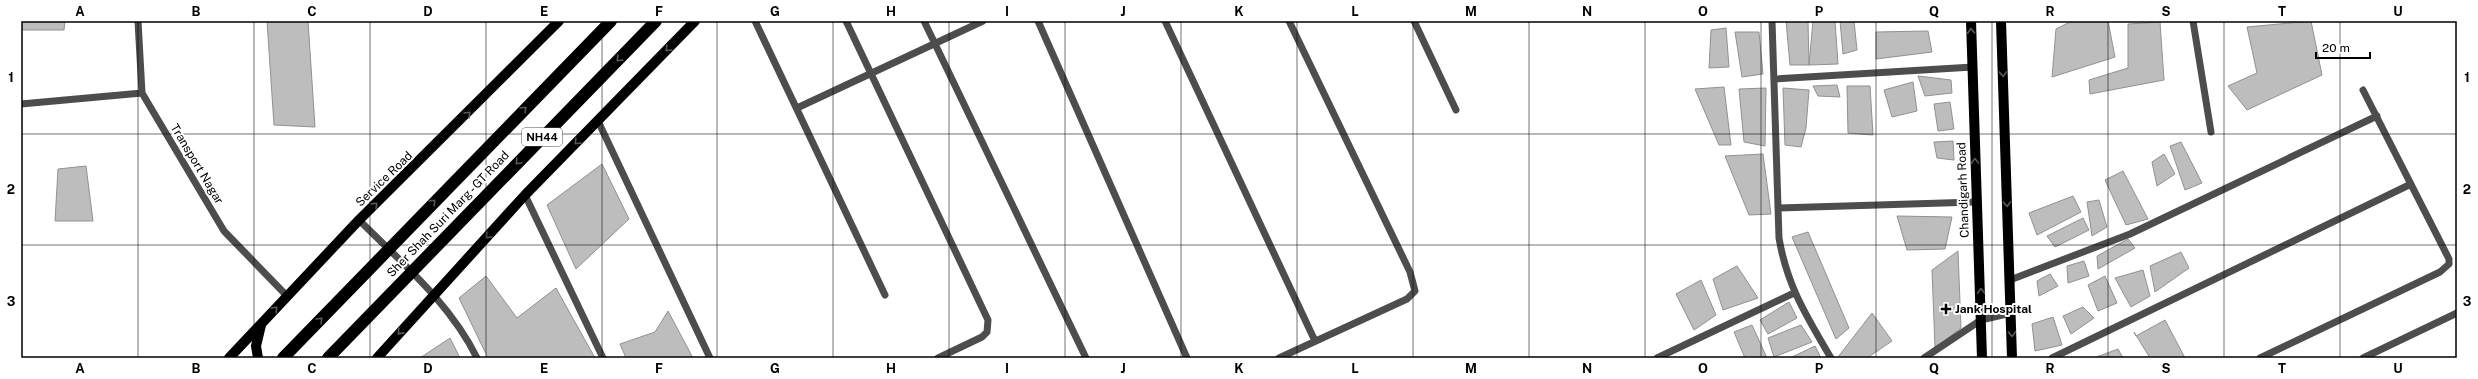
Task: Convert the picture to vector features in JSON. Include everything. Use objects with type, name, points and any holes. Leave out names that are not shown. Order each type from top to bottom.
[{"type":"highway","name":"Sher Shah Suri Marg - GT Road","points":[[283,358],[611,21]]},
{"type":"highway","name":"Sher Shah Suri Marg - GT Road","points":[[328,358],[429,252],[656,21]]},
{"type":"main road","name":"Service Road","points":[[229,358],[359,220],[559,21]]},
{"type":"main road","points":[[377,358],[525,196],[695,21]]},
{"type":"main road","name":"Chandigarh Road","points":[[1971,21],[1974,67],[1976,202],[1982,358]]},
{"type":"main road","points":[[2002,21],[2012,358]]},
{"type":"main road","points":[[258,358],[256,346],[261,324]]},
{"type":"street","name":"Transport Nagar","points":[[138,21],[142,93],[224,231],[287,296]]},
{"type":"street","points":[[755,21],[885,295]]},
{"type":"street","points":[[846,21],[988,320],[987,332],[982,337],[938,358]]},
{"type":"street","points":[[924,21],[1086,358]]},
{"type":"street","points":[[797,108],[983,21]]},
{"type":"street","points":[[1038,21],[1188,358]]},
{"type":"street","points":[[1165,21],[1315,341]]},
{"type":"street","points":[[1279,358],[1407,299],[1414,294],[1415,288],[1410,272],[1289,21]]},
{"type":"street","points":[[1414,21],[1456,110]]},
{"type":"street","points":[[1772,21],[1779,238],[1784,264],[1794,293],[1831,358]]},
{"type":"street","points":[[2193,21],[2211,132]]},
{"type":"street","points":[[1775,79],[1974,67]]},
{"type":"street","points":[[2260,358],[2447,268],[2449,259],[2364,90]]},
{"type":"street","points":[[21,104],[142,93]]},
{"type":"street","points":[[2010,280],[2130,234],[2377,116]]},
{"type":"street","points":[[598,121],[710,358]]},
{"type":"street","points":[[2052,358],[2411,184]]},
{"type":"street","points":[[525,196],[603,358]]},
{"type":"street","points":[[1779,208],[1976,202]]},
{"type":"street","points":[[359,220],[434,294],[468,341],[477,358]]},
{"type":"street","points":[[1657,358],[1794,293]]},
{"type":"street","points":[[2363,358],[2457,313]]},
{"type":"street","points":[[1924,358],[1981,320],[2011,314]]},
{"type":"building","points":[[21,21],[65,21],[64,30],[21,30]]},
{"type":"building","points":[[267,21],[308,21],[315,127],[274,125]]},
{"type":"building","points":[[1786,21],[1808,21],[1809,65],[1790,65]]},
{"type":"building","points":[[1813,21],[1835,21],[1838,64],[1809,65]]},
{"type":"building","points":[[1840,21],[1854,21],[1857,50],[1843,54]]},
{"type":"building","points":[[2072,21],[2108,21],[2115,57],[2052,77],[2056,29]]},
{"type":"building","points":[[2311,21],[2322,75],[2247,110],[2228,86],[2257,73],[2247,27]]},
{"type":"building","points":[[2160,22],[2164,80],[2090,94],[2089,80],[2128,68],[2128,24]]},
{"type":"building","points":[[1726,28],[1729,67],[1709,68],[1711,30]]},
{"type":"building","points":[[1928,31],[1932,52],[1876,59],[1876,32]]},
{"type":"building","points":[[1735,32],[1759,32],[1763,74],[1742,77]]},
{"type":"building","points":[[1918,76],[1951,80],[1952,93],[1925,96]]},
{"type":"building","points":[[1913,82],[1917,111],[1892,117],[1884,90]]},
{"type":"building","points":[[1837,85],[1840,97],[1818,96],[1813,86]]},
{"type":"building","points":[[1847,86],[1870,86],[1873,135],[1848,133]]},
{"type":"building","points":[[1724,87],[1731,145],[1719,145],[1695,89]]},
{"type":"building","points":[[1766,88],[1765,146],[1744,142],[1739,89]]},
{"type":"building","points":[[1783,88],[1809,90],[1806,128],[1801,147],[1785,145]]},
{"type":"building","points":[[1950,102],[1954,129],[1938,131],[1934,104]]},
{"type":"building","points":[[1953,141],[1954,160],[1937,158],[1934,142]]},
{"type":"building","points":[[2181,142],[2202,183],[2185,190],[2170,146]]},
{"type":"building","points":[[1763,154],[1771,214],[1749,215],[1725,156]]},
{"type":"building","points":[[2164,154],[2175,174],[2157,186],[2152,162]]},
{"type":"building","points":[[602,164],[629,219],[576,269],[547,205]]},
{"type":"building","points":[[86,166],[93,221],[55,221],[58,169]]},
{"type":"building","points":[[2123,171],[2148,219],[2126,225],[2105,180]]},
{"type":"building","points":[[2073,196],[2081,212],[2037,235],[2029,213]]},
{"type":"building","points":[[2099,200],[2107,227],[2092,236],[2087,202]]},
{"type":"building","points":[[1897,216],[1952,217],[1945,249],[1907,250]]},
{"type":"building","points":[[2083,218],[2089,230],[2055,247],[2047,236]]},
{"type":"building","points":[[1808,232],[1849,328],[1836,339],[1792,237]]},
{"type":"building","points":[[2128,239],[2135,248],[2098,269],[2097,256]]},
{"type":"building","points":[[1958,251],[1961,328],[1935,348],[1932,270]]},
{"type":"building","points":[[2181,252],[2189,268],[2155,292],[2150,266]]},
{"type":"building","points":[[2084,261],[2089,276],[2068,283],[2067,266]]},
{"type":"building","points":[[1737,266],[1758,298],[1723,310],[1713,279]]},
{"type":"building","points":[[2143,270],[2150,296],[2131,307],[2115,278]]},
{"type":"building","points":[[2050,274],[2058,286],[2039,296],[2037,281]]},
{"type":"building","points":[[486,276],[517,318],[556,288],[595,358],[488,358],[459,298]]},
{"type":"building","points":[[2105,276],[2117,303],[2098,311],[2088,285]]},
{"type":"building","points":[[1701,280],[1716,315],[1694,330],[1676,294]]},
{"type":"building","points":[[1789,302],[1797,318],[1768,334],[1760,320]]},
{"type":"building","points":[[2083,307],[2094,318],[2071,334],[2063,316]]},
{"type":"building","points":[[668,311],[693,358],[626,358],[620,344],[655,332]]},
{"type":"building","points":[[1872,313],[1892,341],[1867,358],[1838,357]]},
{"type":"building","points":[[2053,317],[2062,345],[2035,351],[2032,324]]},
{"type":"building","points":[[2165,320],[2185,358],[2150,358],[2136,336]]},
{"type":"building","points":[[1752,325],[1767,358],[1745,358],[1734,332]]},
{"type":"building","points":[[1801,325],[1812,342],[1774,357],[1768,338]]},
{"type":"building","points":[[450,338],[460,358],[420,358]]},
{"type":"building","points":[[1815,346],[1821,358],[1790,358]]},
{"type":"building","points":[[2118,349],[2123,358],[2094,358]]},
{"type":"place","name":"Jank Hospital","points":[[1946,309]]}]
